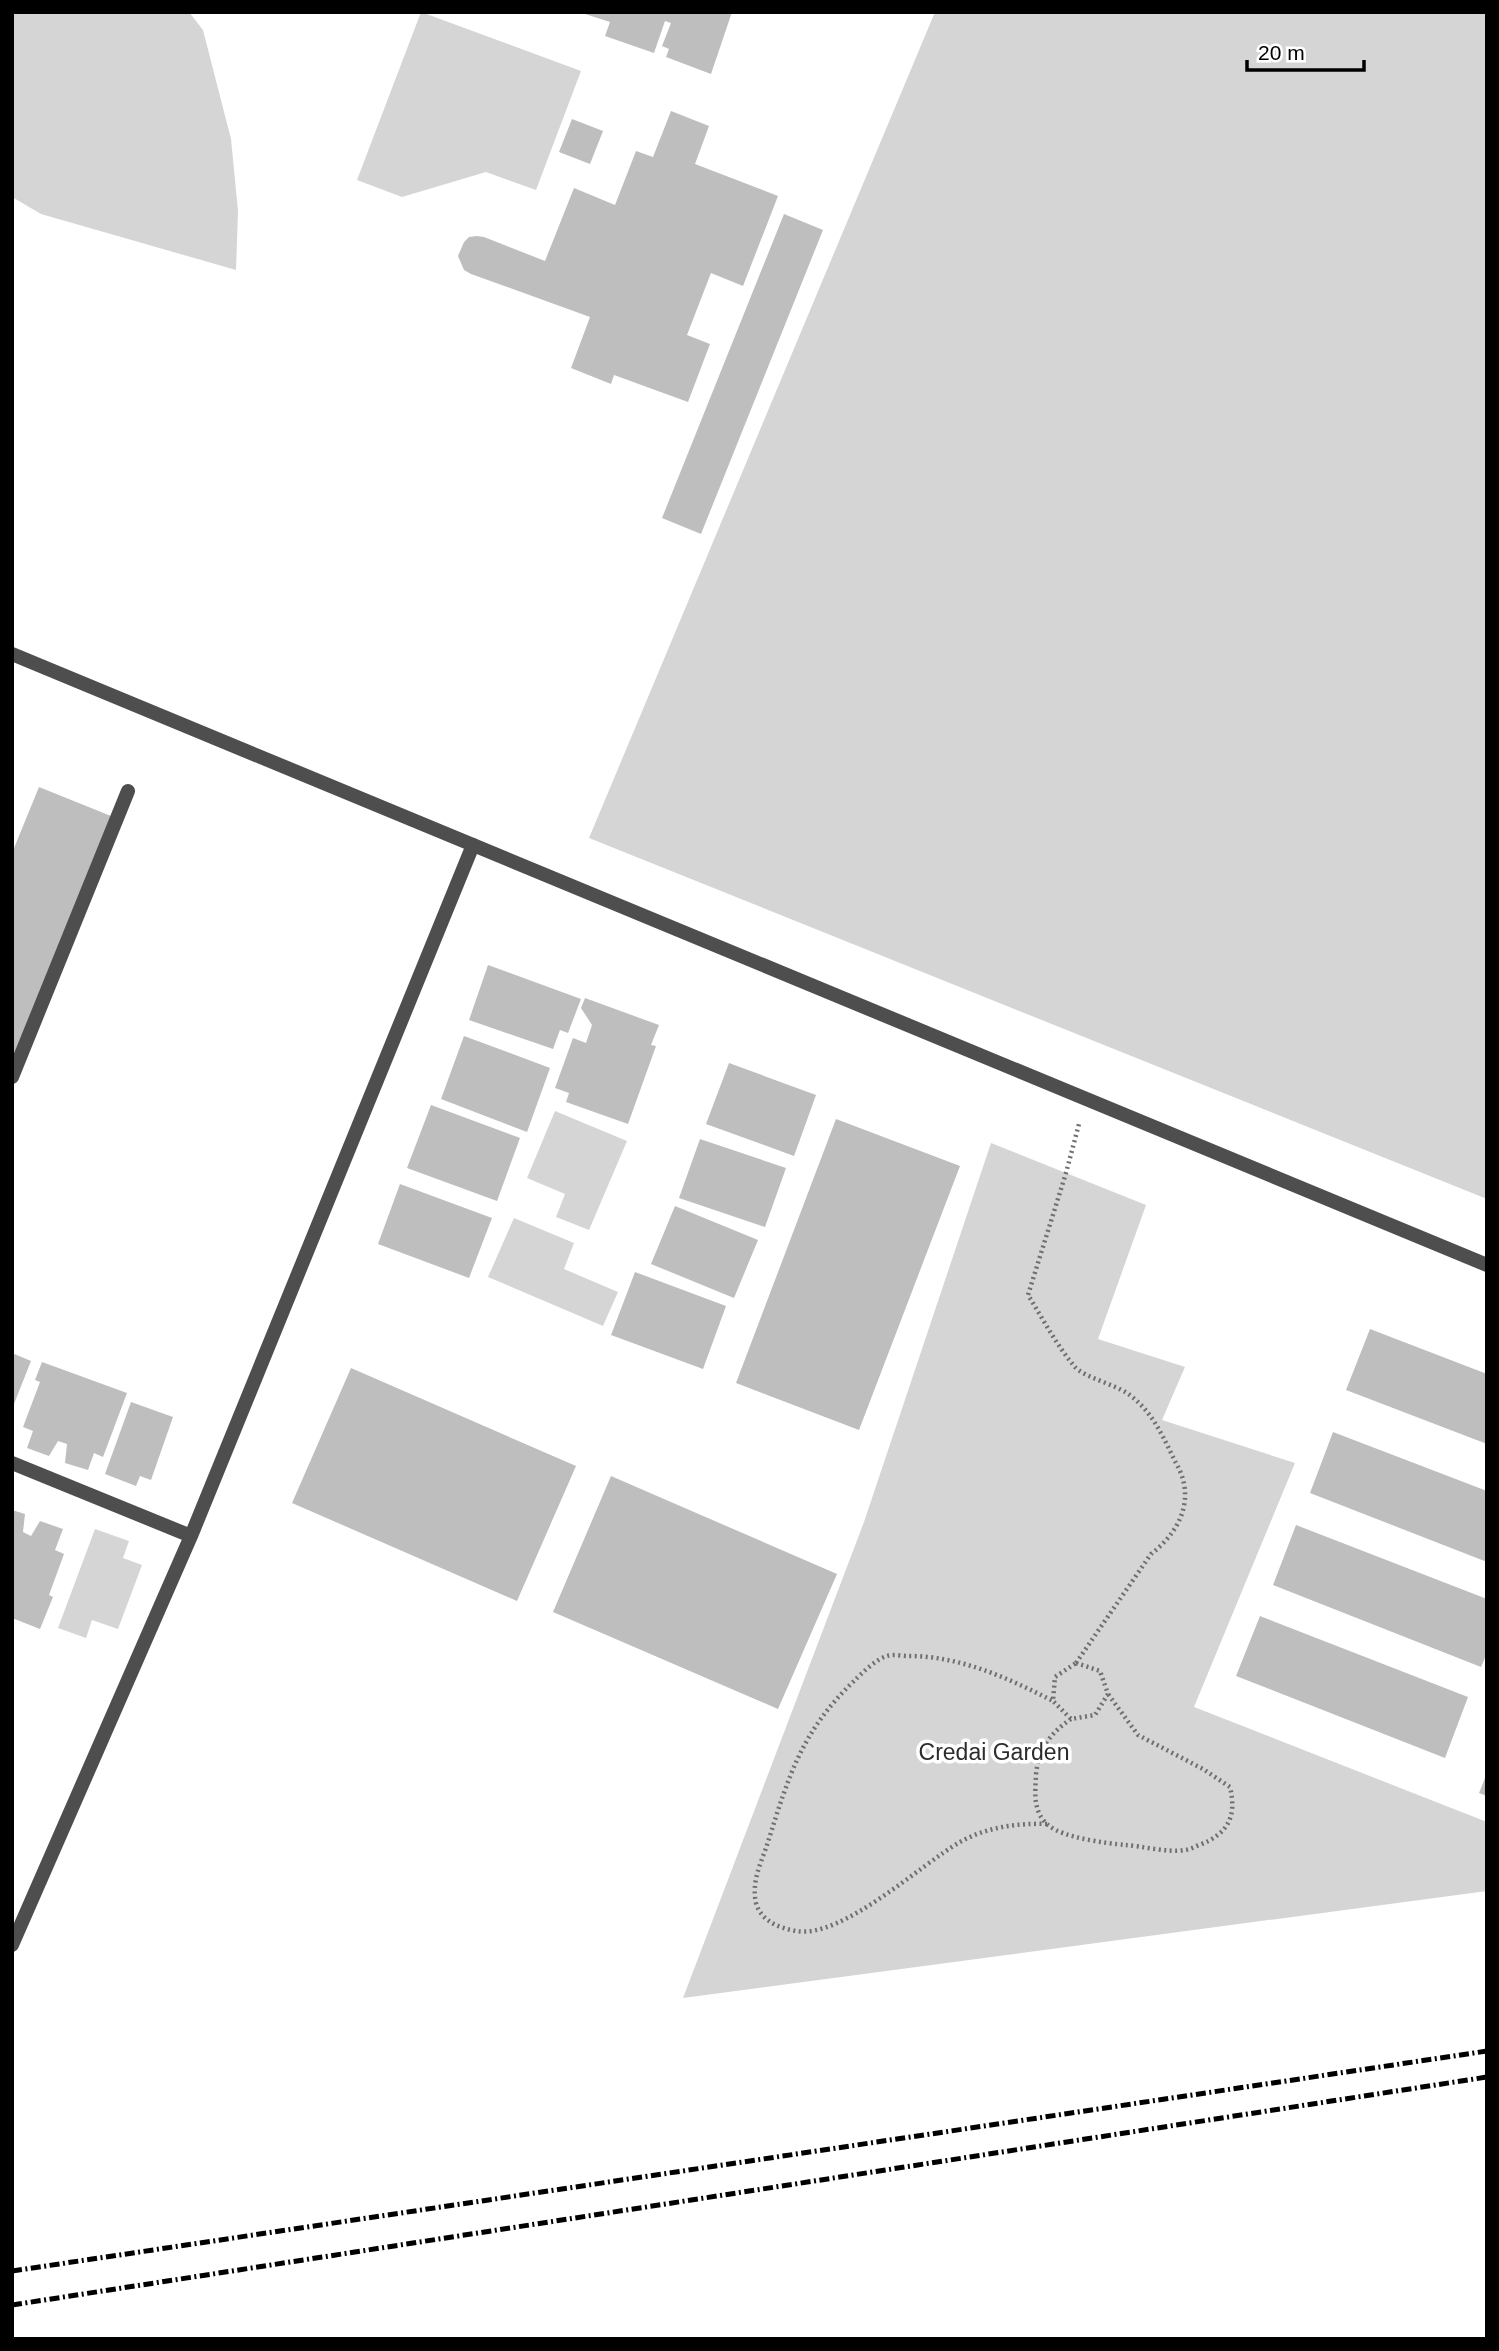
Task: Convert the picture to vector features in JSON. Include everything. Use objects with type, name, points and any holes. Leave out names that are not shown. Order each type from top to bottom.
[{"type":"street","points":[[12,654],[1487,1265]]},
{"type":"street","points":[[12,1077],[128,791]]},
{"type":"street","points":[[12,1945],[191,1536],[473,845]]},
{"type":"street","points":[[12,1463],[191,1536]]},
{"type":"path","points":[[1053,1701],[1055,1677],[1076,1663],[1152,1554],[1165,1544],[1176,1530],[1183,1515],[1185,1498],[1180,1471],[1156,1422],[1128,1393],[1077,1369],[1028,1295],[1088,1100]]},
{"type":"path","points":[[1047,1824],[987,1830],[962,1841],[881,1897],[828,1928],[800,1932],[787,1930],[763,1918],[756,1904],[756,1877],[787,1780],[800,1749],[817,1721],[838,1696],[861,1674],[887,1656],[934,1656],[968,1665],[1028,1688],[1053,1701],[1071,1718]]},
{"type":"path","points":[[1076,1663],[1100,1671],[1108,1694],[1138,1735],[1203,1769],[1230,1787],[1234,1802],[1231,1818],[1223,1831],[1211,1840],[1184,1851],[1104,1842],[1055,1830],[1047,1824],[1036,1805],[1037,1767],[1045,1743],[1056,1729],[1071,1718],[1095,1716],[1108,1694]]},
{"type":"green space","points":[[12,12],[189,12],[203,30],[231,139],[238,211],[236,270],[41,214],[12,197]]},
{"type":"green space","points":[[421,12],[581,71],[536,190],[486,172],[402,197],[357,180]]},
{"type":"green space","points":[[935,12],[1487,12],[1487,1199],[589,838]]},
{"type":"green space","points":[[555,1111],[627,1141],[589,1230],[556,1217],[565,1194],[527,1178]]},
{"type":"green space","name":"Credai Garden","points":[[991,1143],[1146,1205],[1098,1339],[1185,1367],[1162,1420],[1295,1463],[1194,1707],[1487,1822],[1487,1891],[683,1998],[864,1522]]},
{"type":"green space","points":[[514,1218],[574,1243],[564,1269],[618,1292],[603,1326],[488,1277]]},
{"type":"green space","points":[[95,1529],[129,1541],[123,1558],[142,1565],[118,1629],[92,1620],[86,1638],[58,1628]]},
{"type":"building","points":[[732,12],[711,74],[666,57],[669,49],[662,46],[671,23],[665,21],[654,53],[605,36],[610,22],[582,13]]},
{"type":"building","points":[[671,111],[709,126],[695,164],[778,196],[743,286],[711,273],[687,335],[710,344],[688,402],[614,375],[611,384],[571,368],[590,317],[471,274],[464,270],[458,256],[464,242],[469,237],[477,236],[545,261],[574,188],[615,205],[636,151],[653,157]]},
{"type":"building","points":[[572,119],[603,131],[590,164],[559,152]]},
{"type":"building","points":[[784,214],[823,230],[701,534],[662,518]]},
{"type":"building","points":[[39,787],[111,816],[12,1063],[12,853]]},
{"type":"building","points":[[488,965],[581,999],[568,1033],[560,1030],[553,1049],[469,1020]]},
{"type":"building","points":[[585,998],[659,1025],[651,1045],[656,1046],[628,1124],[566,1102],[569,1093],[555,1088],[573,1038],[586,1043],[592,1025],[581,1008]]},
{"type":"building","points":[[464,1036],[550,1068],[527,1132],[441,1099]]},
{"type":"building","points":[[729,1063],[816,1095],[794,1156],[706,1124]]},
{"type":"building","points":[[431,1105],[520,1138],[497,1201],[407,1168]]},
{"type":"building","points":[[836,1119],[960,1166],[859,1430],[736,1383]]},
{"type":"building","points":[[700,1139],[786,1168],[765,1227],[679,1198]]},
{"type":"building","points":[[400,1184],[492,1218],[469,1278],[378,1244]]},
{"type":"building","points":[[675,1206],[758,1240],[734,1298],[651,1264]]},
{"type":"building","points":[[635,1272],[726,1306],[703,1369],[611,1335]]},
{"type":"building","points":[[1370,1329],[1487,1374],[1487,1444],[1346,1390]]},
{"type":"building","points":[[12,1353],[31,1361],[12,1409]]},
{"type":"building","points":[[42,1362],[127,1393],[103,1457],[94,1453],[88,1470],[65,1463],[67,1444],[58,1441],[49,1456],[27,1448],[33,1431],[23,1427],[40,1382],[35,1380]]},
{"type":"building","points":[[351,1368],[576,1466],[517,1601],[292,1503]]},
{"type":"building","points":[[131,1402],[173,1417],[151,1480],[140,1476],[136,1486],[105,1474]]},
{"type":"building","points":[[1333,1432],[1487,1491],[1487,1562],[1310,1493]]},
{"type":"building","points":[[611,1476],[837,1574],[778,1709],[553,1612]]},
{"type":"building","points":[[12,1510],[25,1514],[23,1532],[31,1536],[40,1521],[63,1529],[55,1550],[64,1554],[49,1595],[53,1597],[40,1629],[12,1618]]},
{"type":"building","points":[[1296,1525],[1487,1599],[1487,1653],[1481,1667],[1273,1585]]},
{"type":"building","points":[[1260,1616],[1468,1697],[1445,1758],[1236,1676]]},
{"type":"building","points":[[1487,1773],[1487,1796],[1479,1793]]},
{"type":"railway","points":[[12,2271],[1487,2051]]},
{"type":"railway","points":[[12,2305],[1487,2077]]}]
